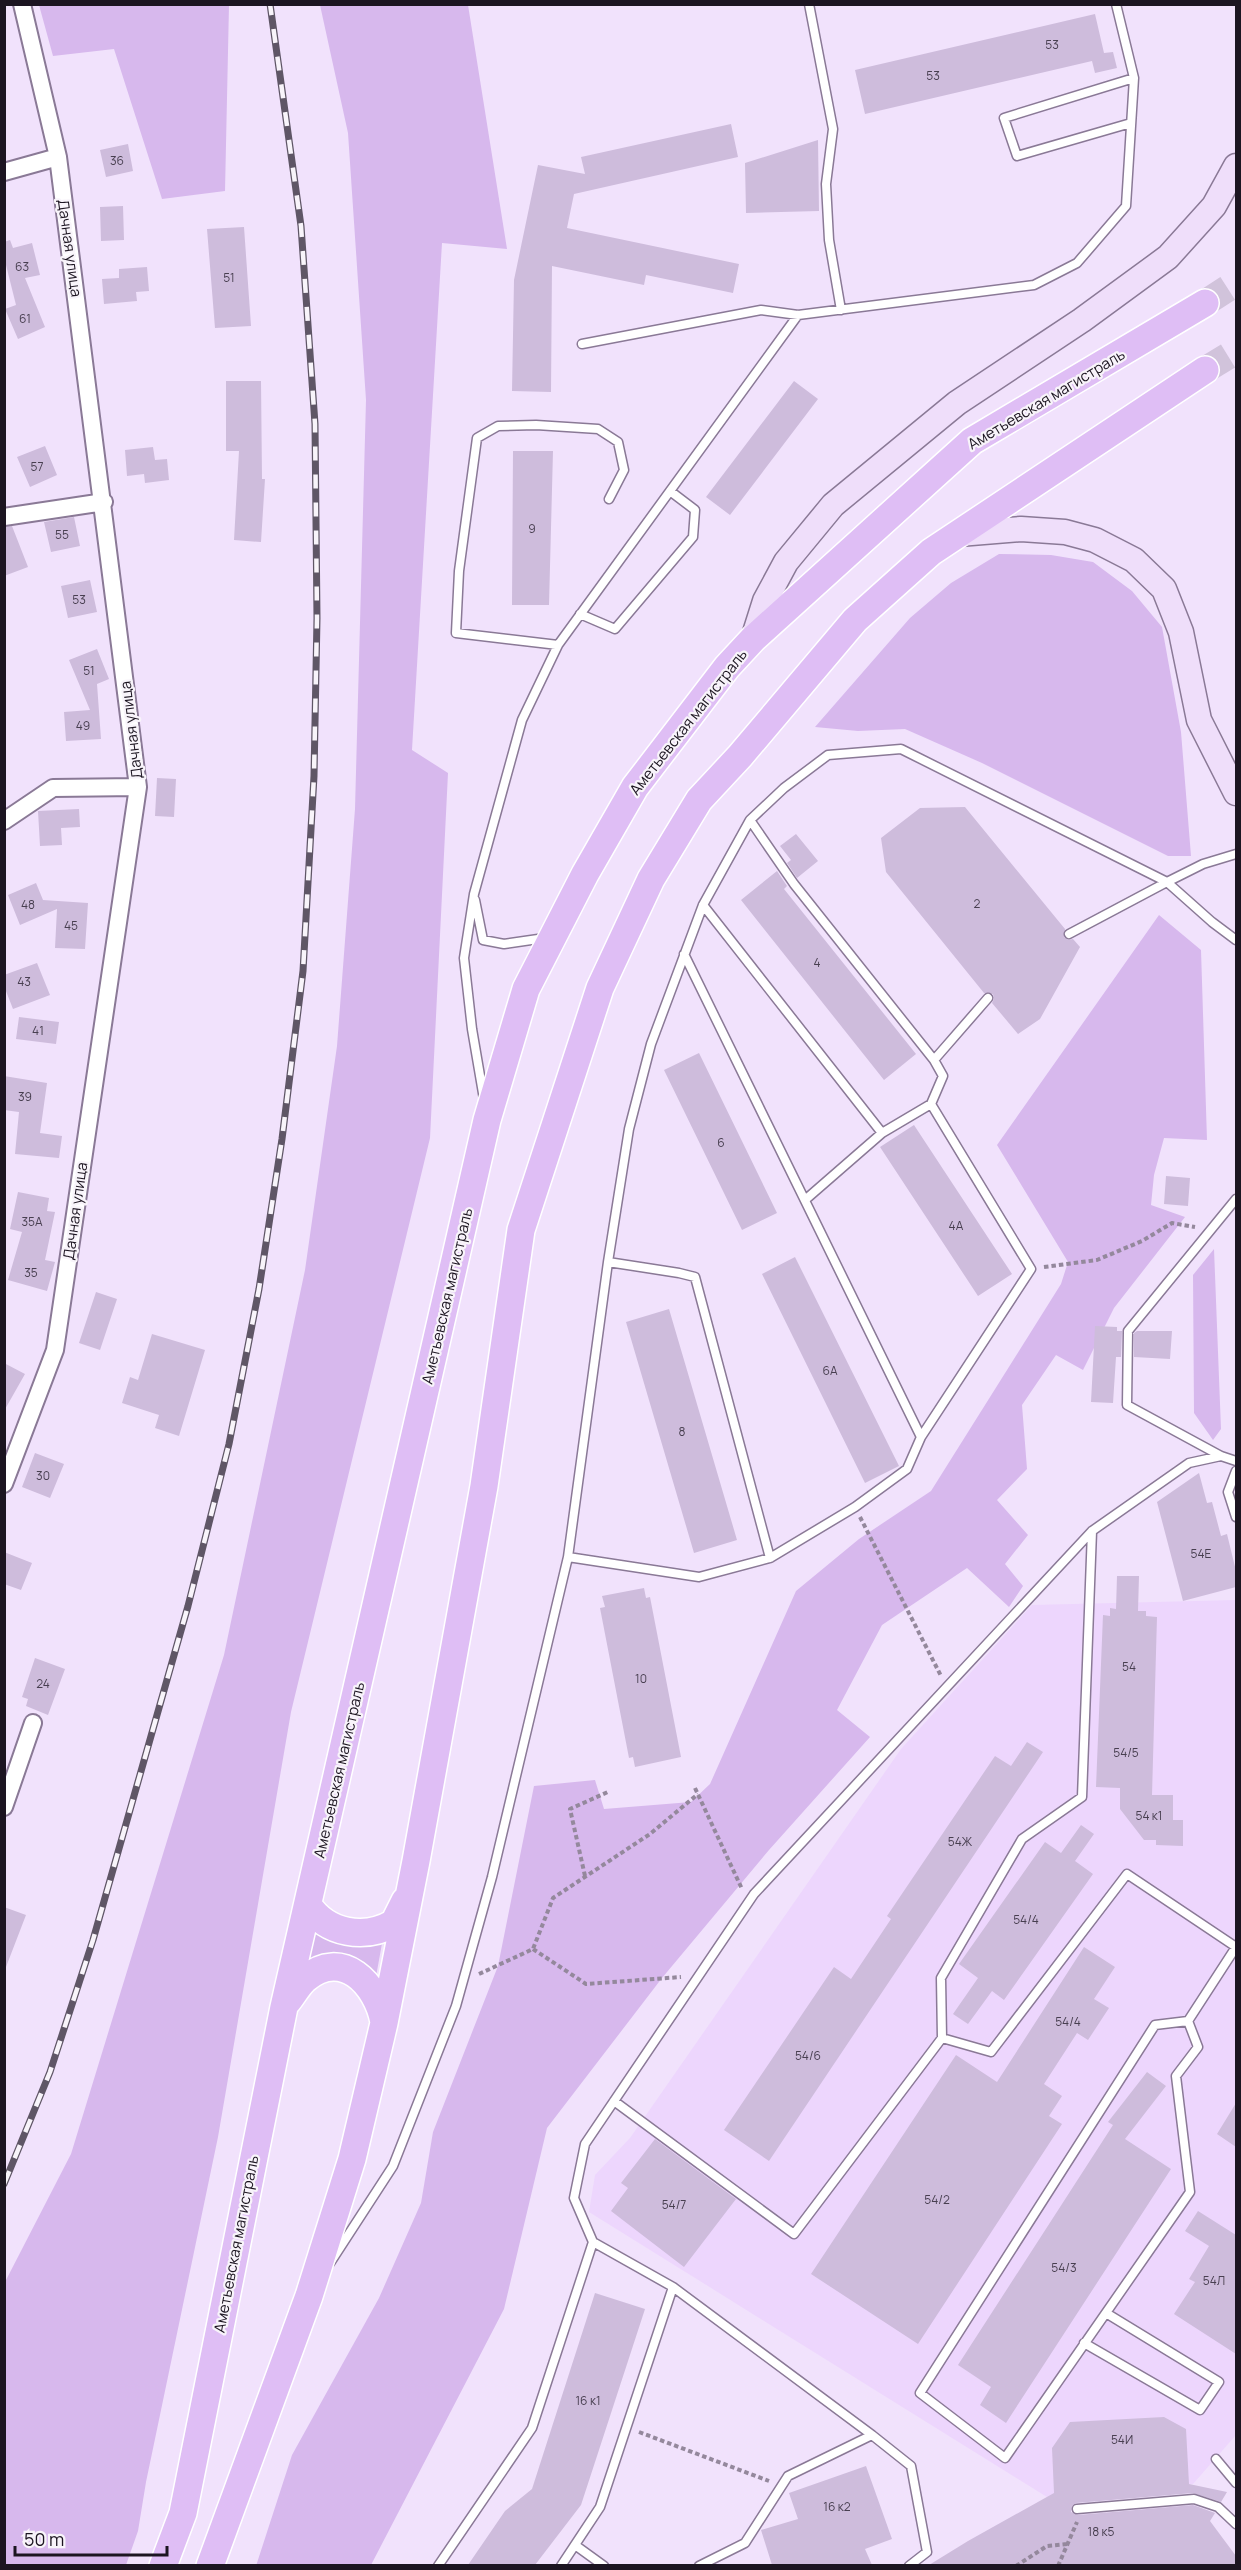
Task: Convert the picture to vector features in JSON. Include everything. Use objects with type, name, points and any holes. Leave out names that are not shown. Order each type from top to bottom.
[{"type":"main road","points":[[753,639],[765,601],[786,562],[833,505],[957,403],[1082,320],[1168,257],[1214,206],[1236,166]]},
{"type":"main road","name":"Аметьевская магистраль","points":[[163,2565],[183,2513],[284,2007],[488,1120],[526,989],[551,937],[635,787],[728,667],[753,639],[972,441],[1205,303]]},
{"type":"main road","points":[[210,2565],[309,2296],[352,2159],[384,2023],[411,1888],[484,1486],[521,1230],[600,988],[651,879],[699,800],[740,756],[855,620],[931,552],[1205,370]]},
{"type":"main road","points":[[959,534],[1021,529],[1065,532],[1095,540],[1134,560],[1164,589],[1181,632],[1198,720],[1236,793]]},
{"type":"main road","points":[[308,1905],[322,1922],[348,1932],[366,1933],[394,1923],[411,1888]]},
{"type":"main road","points":[[284,2007],[304,1980],[319,1971],[347,1968],[356,1973],[374,1994],[381,2007],[384,2023]]},
{"type":"street","name":"Дачная улица","points":[[4,1484],[55,1350],[138,787],[104,502],[58,157],[22,4]]},
{"type":"street","points":[[4,172],[58,157]]},
{"type":"street","points":[[4,517],[104,502]]},
{"type":"street","points":[[4,821],[53,788],[138,787]]},
{"type":"street","points":[[4,1807],[33,1723]]},
{"type":"lane","points":[[809,4],[833,129],[826,184],[829,240],[841,310]]},
{"type":"lane","points":[[582,344],[761,310],[798,315],[1034,285],[1077,263],[1126,206],[1134,78],[1116,4]]},
{"type":"lane","points":[[1131,123],[1017,156],[1004,118],[1134,78]]},
{"type":"lane","points":[[488,1120],[472,1029],[464,958],[474,894],[522,720],[558,645],[798,315]]},
{"type":"lane","points":[[558,645],[456,633],[459,571],[477,438],[498,426],[536,425],[598,429],[618,442],[624,470],[609,499]]},
{"type":"lane","points":[[580,614],[615,629],[693,537],[695,510],[670,491]]},
{"type":"lane","points":[[309,2296],[393,2166],[456,2006],[492,1877],[568,1557],[608,1262],[629,1129],[651,1044],[684,954],[704,905],[750,820],[784,788],[828,755],[901,749],[1167,882],[1236,940]]},
{"type":"lane","points":[[750,820],[794,884],[934,1060],[943,1076],[931,1104],[882,1133],[805,1200]]},
{"type":"lane","points":[[1069,934],[1203,864],[1236,854]]},
{"type":"lane","points":[[474,894],[483,940],[504,944],[551,937]]},
{"type":"lane","points":[[704,905],[882,1133]]},
{"type":"lane","points":[[684,954],[921,1437]]},
{"type":"lane","points":[[934,1060],[988,998]]},
{"type":"lane","points":[[568,1557],[699,1577],[770,1558],[855,1507],[907,1469],[921,1437],[1031,1269],[931,1104]]},
{"type":"lane","points":[[1236,1199],[1128,1331],[1127,1405],[1221,1456],[1236,1461]]},
{"type":"lane","points":[[608,1262],[695,1277],[770,1558]]},
{"type":"lane","points":[[909,2565],[927,2552],[911,2466],[673,2287],[593,2242],[574,2198],[585,2144],[748,1903],[947,1687],[1092,1531],[1189,1463],[1221,1456]]},
{"type":"lane","points":[[1236,1471],[1228,1492],[1236,1517]]},
{"type":"lane","points":[[614,2101],[794,2234],[942,2038],[941,1978],[1022,1839],[1082,1797],[1092,1531]]},
{"type":"lane","points":[[942,2038],[991,2052],[1127,1874],[1236,1947],[1188,2021]]},
{"type":"lane","points":[[1188,2021],[1198,2048],[1176,2076],[1190,2192],[1005,2458],[920,2393],[1155,2025],[1188,2021]]},
{"type":"lane","points":[[438,2565],[532,2428],[593,2242]]},
{"type":"lane","points":[[561,2565],[600,2507],[673,2287]]},
{"type":"lane","points":[[1084,2343],[1200,2410],[1219,2382],[1106,2313]]},
{"type":"lane","points":[[699,2565],[745,2543],[788,2476],[872,2435]]},
{"type":"lane","points":[[1215,2459],[1236,2483]]},
{"type":"lane","points":[[1080,2509],[1194,2499],[1218,2507],[1236,2524]]},
{"type":"lane","points":[[575,2545],[604,2565]]},
{"type":"path","points":[[1031,1269],[1096,1260],[1142,1241],[1172,1223],[1211,1230]]},
{"type":"path","points":[[855,1507],[947,1687]]},
{"type":"path","points":[[695,1788],[748,1903]]},
{"type":"path","points":[[585,1876],[570,1809],[610,1791]]},
{"type":"path","points":[[478,1975],[534,1949],[553,1898],[650,1834],[698,1794]]},
{"type":"path","points":[[534,1949],[586,1984],[699,1976]]},
{"type":"path","points":[[627,2428],[782,2486]]},
{"type":"path","points":[[1058,2565],[1080,2509]]},
{"type":"path","points":[[1016,2565],[1047,2546],[1067,2544]]},
{"type":"shaded area","points":[[39,5],[229,5],[225,191],[162,199],[114,49],[53,56]]},
{"type":"shaded area","points":[[320,5],[468,5],[507,249],[442,243],[412,750],[448,773],[430,1138],[291,1712],[218,2137],[146,2482],[138,2531],[126,2565],[5,2565],[5,2282],[71,2154],[224,1655],[305,1270],[337,1046],[355,809],[366,400],[348,133]]},
{"type":"shaded area","points":[[999,554],[1051,555],[1093,562],[1132,591],[1162,627],[1181,732],[1191,856],[1168,856],[982,763],[905,729],[858,731],[815,727],[910,618],[951,583]]},
{"type":"shaded area","points":[[1159,915],[1201,950],[1207,1140],[1164,1138],[1154,1175],[1151,1205],[1185,1217],[1114,1308],[1083,1370],[1056,1355],[1022,1405],[1027,1469],[997,1500],[1028,1535],[1005,1564],[1023,1586],[1009,1607],[967,1568],[882,1625],[837,1710],[870,1737],[769,1850],[662,1978],[547,2128],[504,2309],[371,2565],[256,2566],[292,2455],[379,2298],[421,2203],[433,2132],[498,1966],[534,1786],[595,1780],[604,1809],[691,1802],[710,1784],[796,1591],[859,1539],[931,1491],[1061,1284],[1068,1262],[997,1145]]},
{"type":"shaded area","points":[[1214,1249],[1221,1429],[1213,1440],[1194,1413],[1193,1275]]},
{"type":"shaded area","points":[[1236,1600],[1236,2435],[1193,2484],[1047,2497],[589,2212],[595,2175],[630,2138],[901,1749],[1032,1605]]},
{"type":"shaded area","points":[[315,1927],[347,1945],[363,1945],[383,1938],[375,1982],[307,1963]]},
{"type":"building","points":[[1095,14],[1104,53],[1113,52],[1117,68],[1095,73],[1092,61],[865,114],[855,70]]},
{"type":"building","points":[[731,124],[738,157],[574,194],[567,228],[739,264],[733,293],[646,275],[644,285],[552,266],[551,392],[512,391],[514,280],[538,165],[585,174],[581,157]]},
{"type":"building","points":[[818,140],[819,211],[746,213],[745,163]]},
{"type":"building","points":[[128,144],[133,171],[106,177],[100,150]]},
{"type":"building","points":[[123,206],[124,240],[101,241],[100,207]]},
{"type":"building","points":[[244,227],[251,326],[215,328],[207,229]]},
{"type":"building","points":[[10,240],[13,248],[32,243],[40,275],[25,278],[45,327],[18,339],[5,309],[16,305],[4,257],[4,242]]},
{"type":"building","points":[[147,267],[149,291],[136,292],[137,301],[104,304],[102,279],[119,278],[119,269]]},
{"type":"building","points":[[226,381],[261,381],[262,479],[265,479],[261,542],[234,540],[239,451],[226,451]]},
{"type":"building","points":[[794,381],[818,399],[730,515],[706,497]]},
{"type":"building","points":[[45,446],[57,475],[30,487],[17,457]]},
{"type":"building","points":[[153,447],[155,460],[167,459],[169,480],[145,483],[144,474],[127,476],[125,450]]},
{"type":"building","points":[[513,451],[553,451],[549,605],[512,605]]},
{"type":"building","points":[[74,517],[80,546],[51,552],[44,522]]},
{"type":"building","points":[[12,526],[28,567],[4,576],[4,527]]},
{"type":"building","points":[[90,580],[97,612],[68,618],[61,586]]},
{"type":"building","points":[[97,649],[109,679],[97,684],[101,739],[66,741],[64,712],[90,710],[69,660]]},
{"type":"building","points":[[157,778],[176,779],[174,817],[155,816]]},
{"type":"building","points":[[965,807],[1065,929],[1064,937],[1068,940],[1073,939],[1080,947],[1040,1019],[1018,1034],[992,1003],[993,994],[984,993],[886,872],[881,838],[920,808]]},
{"type":"building","points":[[79,809],[80,827],[61,828],[62,845],[40,846],[38,811]]},
{"type":"building","points":[[796,834],[818,861],[797,878],[787,863],[791,860],[780,846]]},
{"type":"building","points":[[777,871],[787,886],[784,889],[916,1054],[884,1080],[741,900]]},
{"type":"building","points":[[36,883],[43,900],[88,903],[85,949],[55,948],[57,909],[20,925],[8,895]]},
{"type":"building","points":[[37,963],[50,995],[13,1009],[4,986],[4,975]]},
{"type":"building","points":[[19,1017],[59,1022],[56,1044],[16,1039]]},
{"type":"building","points":[[699,1053],[777,1213],[742,1230],[664,1070]]},
{"type":"building","points":[[4,1076],[47,1083],[40,1133],[62,1136],[59,1158],[15,1154],[19,1112],[4,1110]]},
{"type":"building","points":[[914,1125],[1012,1274],[978,1296],[880,1147]]},
{"type":"building","points":[[1166,1176],[1190,1178],[1188,1206],[1164,1204]]},
{"type":"building","points":[[18,1192],[49,1198],[47,1211],[55,1212],[45,1260],[55,1262],[47,1291],[8,1280],[22,1232],[10,1229]]},
{"type":"building","points":[[795,1257],[899,1466],[865,1483],[762,1274]]},
{"type":"building","points":[[96,1292],[117,1299],[100,1350],[79,1343]]},
{"type":"building","points":[[669,1309],[737,1540],[694,1553],[626,1322]]},
{"type":"building","points":[[1095,1326],[1117,1327],[1117,1331],[1122,1331],[1121,1357],[1116,1357],[1113,1403],[1091,1402]]},
{"type":"building","points":[[1137,1331],[1172,1331],[1170,1359],[1134,1357],[1134,1333]]},
{"type":"building","points":[[152,1334],[205,1350],[179,1436],[155,1428],[159,1415],[122,1403],[130,1377],[138,1380]]},
{"type":"building","points":[[4,1363],[25,1374],[4,1411]]},
{"type":"building","points":[[35,1453],[64,1464],[50,1498],[22,1487]]},
{"type":"building","points":[[1199,1473],[1207,1503],[1212,1502],[1221,1536],[1227,1534],[1236,1571],[1236,1587],[1183,1601],[1157,1502]]},
{"type":"building","points":[[4,1552],[32,1563],[21,1590],[4,1584]]},
{"type":"building","points":[[1117,1576],[1139,1576],[1138,1611],[1146,1611],[1146,1616],[1157,1617],[1152,1795],[1173,1795],[1173,1820],[1183,1820],[1183,1846],[1156,1845],[1156,1840],[1144,1840],[1120,1809],[1120,1788],[1096,1787],[1103,1615],[1110,1616],[1110,1608],[1116,1609]]},
{"type":"building","points":[[644,1588],[646,1598],[650,1597],[681,1757],[635,1767],[633,1757],[629,1758],[600,1608],[605,1607],[602,1596]]},
{"type":"building","points":[[35,1658],[65,1669],[48,1715],[26,1706],[28,1699],[22,1697]]},
{"type":"building","points":[[1027,1742],[1043,1752],[769,2161],[724,2130],[834,1967],[851,1979],[891,1919],[887,1916],[995,1756],[1011,1766]]},
{"type":"building","points":[[1081,1825],[1094,1834],[1075,1861],[1093,1874],[1004,2000],[992,1991],[968,2024],[953,2014],[978,1978],[959,1964],[1045,1842],[1061,1853]]},
{"type":"building","points":[[4,1907],[26,1915],[6,1967],[4,1967]]},
{"type":"building","points":[[1084,1947],[1115,1967],[1094,1999],[1109,2008],[1088,2040],[1077,2033],[1044,2084],[1062,2096],[1049,2116],[1062,2124],[918,2344],[811,2274],[956,2055],[997,2082]]},
{"type":"building","points":[[1147,2072],[1166,2086],[1125,2139],[1171,2169],[1006,2423],[980,2405],[991,2387],[958,2365],[1113,2125],[1108,2122]]},
{"type":"building","points":[[1236,2103],[1236,2147],[1217,2134]]},
{"type":"building","points":[[655,2139],[736,2199],[684,2267],[611,2211],[628,2188],[621,2183]]},
{"type":"building","points":[[1198,2211],[1236,2235],[1236,2354],[1174,2314],[1195,2282],[1189,2279],[1209,2246],[1185,2231]]},
{"type":"building","points":[[595,2293],[645,2309],[581,2505],[535,2565],[468,2565],[505,2511],[532,2489]]},
{"type":"building","points":[[1164,2417],[1186,2429],[1189,2484],[1227,2492],[1221,2502],[1193,2493],[1076,2503],[1072,2506],[1071,2512],[1078,2515],[1193,2505],[1215,2513],[1210,2521],[1236,2556],[1236,2565],[929,2565],[1054,2493],[1052,2448],[1070,2422]]},
{"type":"building","points":[[866,2466],[892,2539],[865,2549],[872,2565],[772,2565],[761,2530],[798,2519],[789,2493]]},
{"type":"tunnel","points":[[1205,303],[1236,283]]},
{"type":"tunnel","points":[[1205,370],[1236,351]]},
{"type":"railway","points":[[4,2184],[50,2072],[93,1940],[188,1606],[229,1444],[259,1289],[282,1139],[303,971],[314,776],[317,618],[315,424],[301,226],[270,4]]}]
